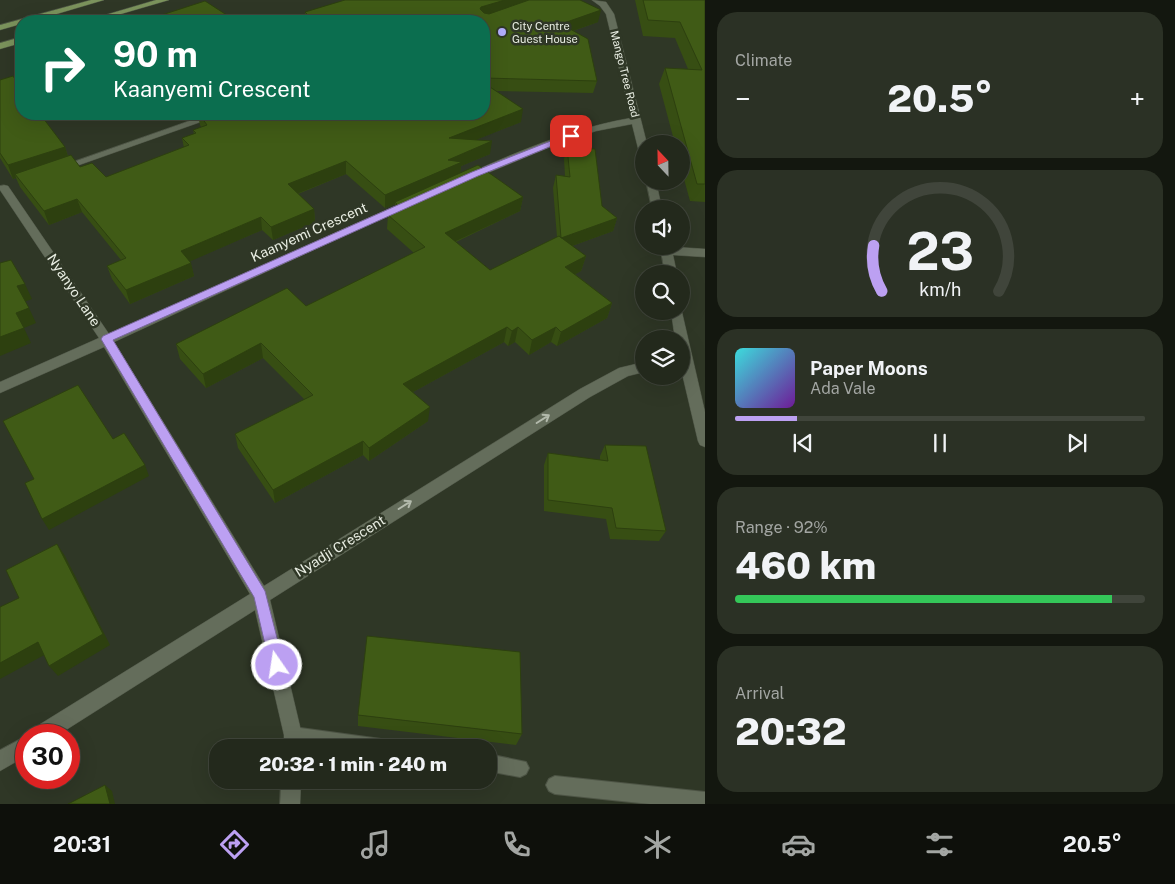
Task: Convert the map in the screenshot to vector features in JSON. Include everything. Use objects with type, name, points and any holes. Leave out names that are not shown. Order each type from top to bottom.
[{"type":"main road","points":[[48,15],[100,0]]},
{"type":"main road","points":[[111,15],[165,0]]},
{"type":"main road","points":[[0,28],[15,24]]},
{"type":"main road","points":[[0,46],[15,42]]},
{"type":"street","name":"Mango Tree Road","points":[[596,0],[603,4],[610,14],[640,135]]},
{"type":"street","points":[[51,172],[201,120]]},
{"type":"street","points":[[457,182],[571,136],[614,123],[636,120]]},
{"type":"street","name":"Nyanyo Lane","points":[[6,187],[106,339],[260,596],[293,739]]},
{"type":"street","name":"Kaanyemi Crescent","points":[[0,388],[421,198]]},
{"type":"street","points":[[690,251],[705,253]]},
{"type":"street","name":"Nyadji Crescent","points":[[58,724],[585,393],[624,372],[635,369]]},
{"type":"street","points":[[690,384],[705,441]]},
{"type":"street","points":[[0,761],[15,752]]},
{"type":"street","points":[[290,804],[291,789]]},
{"type":"lane","points":[[497,764],[520,768]]},
{"type":"lane","points":[[554,785],[705,801]]},
{"type":"building","points":[[345,0],[505,0],[481,7],[480,9],[484,13],[489,14],[529,0],[580,0],[601,10],[561,24],[588,39],[597,81],[490,78],[490,15],[304,15],[307,14],[305,12]]},
{"type":"building","points":[[643,0],[705,0],[705,184],[697,184],[690,159],[690,135],[683,135],[665,68],[702,70],[680,22],[648,20]]},
{"type":"building","points":[[205,1],[227,15],[162,15]]},
{"type":"building","points":[[13,76],[15,79],[15,120],[45,120],[65,147],[8,165],[0,153],[0,80]]},
{"type":"building","points":[[490,87],[523,109],[449,138],[492,141],[448,160],[462,162],[385,195],[346,161],[288,184],[314,209],[271,227],[261,217],[181,251],[191,263],[126,290],[107,266],[126,258],[77,199],[44,211],[15,174],[71,155],[80,167],[92,163],[106,177],[189,145],[182,138],[196,133],[193,130],[207,125],[203,120],[490,120]]},
{"type":"building","points":[[567,147],[595,149],[602,206],[617,218],[561,238],[556,175],[570,177]]},
{"type":"building","points":[[478,165],[523,197],[445,233],[490,270],[559,236],[586,256],[565,267],[612,303],[561,332],[556,327],[532,340],[518,327],[512,331],[507,327],[403,384],[430,407],[369,448],[363,441],[273,490],[235,434],[313,395],[261,343],[203,374],[176,344],[287,288],[306,306],[425,247],[388,215],[397,204],[395,202]]},
{"type":"building","points":[[11,260],[25,284],[17,286],[29,308],[16,313],[24,328],[0,337],[0,263]]},
{"type":"building","points":[[78,385],[113,439],[124,433],[145,465],[42,519],[25,483],[34,479],[3,421]]},
{"type":"building","points":[[605,445],[646,446],[666,531],[616,528],[612,508],[548,500],[548,453],[608,461]]},
{"type":"building","points":[[57,544],[103,634],[49,666],[38,642],[0,663],[0,607],[19,598],[6,570]]},
{"type":"building","points":[[367,636],[520,652],[522,734],[358,715]]},
{"type":"building","points":[[105,785],[110,804],[68,804]]},
{"type":"place","name":"City Centre Guest House","points":[[502,32]]},
{"type":"route","points":[[277,665],[260,596],[106,339],[475,174],[571,136]]}]
